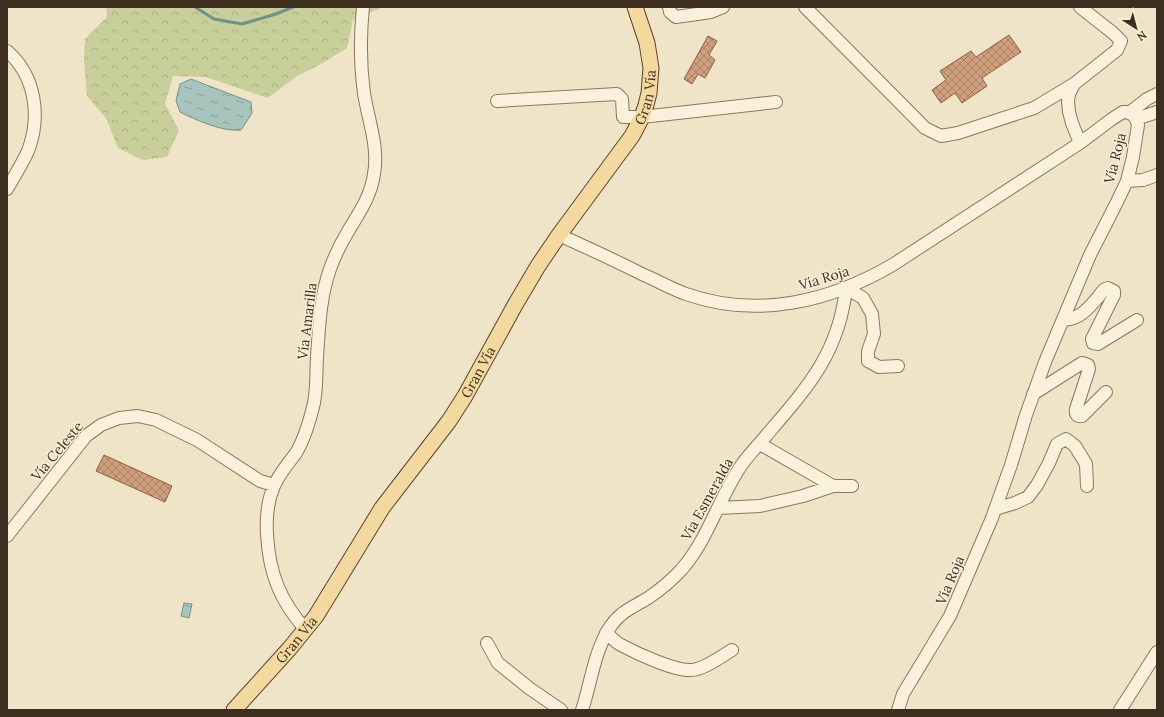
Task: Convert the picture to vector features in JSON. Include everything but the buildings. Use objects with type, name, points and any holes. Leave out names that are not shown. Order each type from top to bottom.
[{"type":"main road","name":"Gran Vía","points":[[234,710],[306,630],[316,616],[382,508],[453,414],[538,266],[632,136],[642,117],[649,93],[651,68],[647,43],[635,7]]},
{"type":"street","name":"Vía Amarilla","points":[[306,630],[283,600],[274,579],[267,545],[266,514],[274,485],[296,451],[307,428],[316,388],[322,303],[325,287],[330,270],[342,241],[369,195],[374,174],[374,138],[365,99],[361,72],[360,43],[363,7]]},
{"type":"street","points":[[669,7],[670,12],[676,17],[711,12],[723,7]]},
{"type":"street","points":[[805,7],[925,128],[940,136],[958,133],[1034,108],[1074,84],[1117,50],[1121,41],[1080,7]]},
{"type":"street","points":[[7,51],[17,61],[27,76],[33,93],[35,112],[33,132],[27,152],[7,189]]},
{"type":"street","points":[[1074,84],[1069,94],[1069,112],[1080,143]]},
{"type":"street","points":[[497,101],[617,94],[622,99],[623,117],[642,117],[776,102]]},
{"type":"street","points":[[1133,116],[1148,99],[1157,94]]},
{"type":"street","name":"Vía Roja","points":[[559,235],[685,294],[722,304],[753,307],[772,306],[810,300],[846,288],[879,273],[1080,143],[1123,112],[1133,116],[1138,124],[1134,150],[1126,181],[1090,255],[1045,362],[992,518],[950,616],[903,694],[898,710]]},
{"type":"street","points":[[1133,116],[1157,112]]},
{"type":"street","points":[[1126,181],[1143,180],[1157,174]]},
{"type":"street","points":[[846,288],[863,298],[872,314],[874,334],[868,351],[868,361],[879,366],[898,366]]},
{"type":"street","name":"Vía Esmeralda","points":[[582,710],[598,651],[606,633],[623,612],[636,606],[672,579],[700,543],[728,486],[738,470],[794,403],[816,373],[828,353],[839,326],[843,311],[846,288]]},
{"type":"street","points":[[1063,320],[1074,318],[1083,314],[1104,289],[1108,288],[1114,291],[1114,295],[1092,339],[1093,343],[1098,344],[1137,320]]},
{"type":"street","points":[[1034,394],[1082,363],[1088,365],[1089,370],[1076,410],[1077,415],[1082,416],[1106,392]]},
{"type":"street","name":"Vía Celeste","points":[[7,536],[86,436],[101,424],[119,418],[138,416],[156,420],[197,440],[260,481],[274,485]]},
{"type":"street","points":[[995,509],[1015,504],[1028,497],[1037,485],[1057,444],[1066,439],[1075,446],[1086,464],[1087,486]]},
{"type":"street","points":[[760,444],[833,486]]},
{"type":"street","points":[[718,508],[760,506],[803,496],[833,486],[852,486]]},
{"type":"street","points":[[606,633],[619,644],[645,656],[674,667],[691,670],[708,665],[732,650]]},
{"type":"street","points":[[487,643],[498,664],[528,688],[561,710]]},
{"type":"street","points":[[1120,710],[1157,652]]},
{"type":"green space","points":[[106,7],[383,7],[353,20],[347,48],[323,63],[297,76],[268,98],[206,77],[173,76],[165,104],[179,130],[167,157],[143,160],[118,148],[106,118],[87,96],[84,60],[85,39],[107,17]]},
{"type":"water","points":[[191,79],[251,102],[252,113],[241,130],[226,129],[201,122],[180,112],[176,101],[180,84]]},
{"type":"water","points":[[184,603],[192,604],[189,618],[181,616]]},
{"type":"waterway","points":[[195,7],[214,19],[242,24],[276,14],[293,7]]}]
